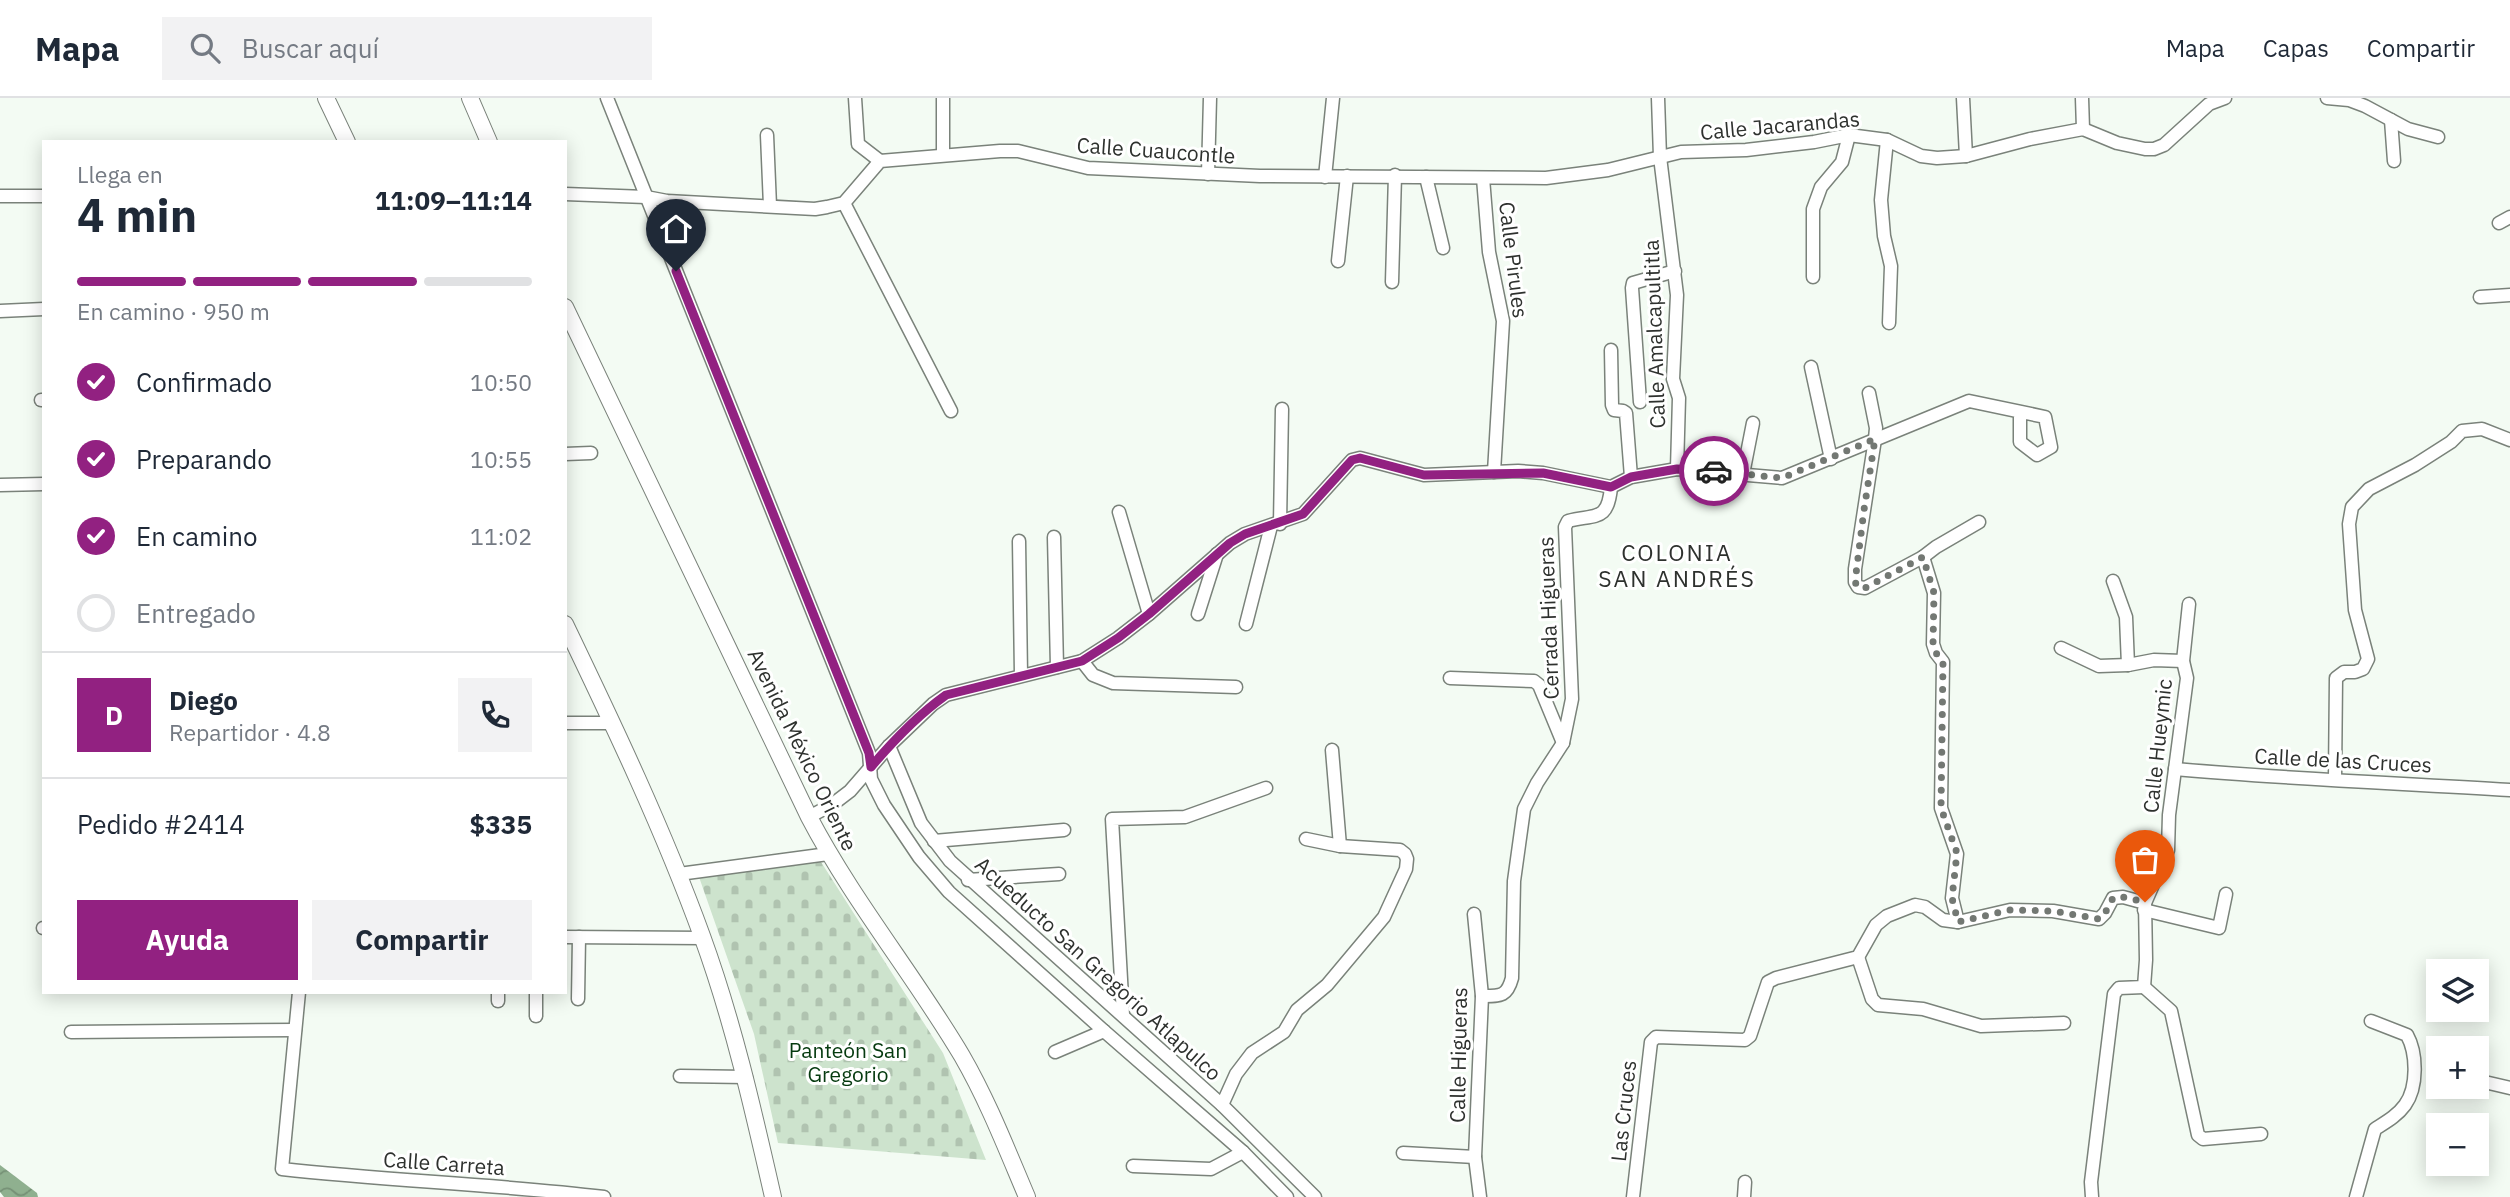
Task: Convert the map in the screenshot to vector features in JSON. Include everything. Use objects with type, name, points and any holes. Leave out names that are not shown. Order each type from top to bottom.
[{"type":"main road","points":[[327,98],[346,140]]},
{"type":"main road","points":[[470,98],[488,140]]},
{"type":"main road","name":"Avenida México Oriente","points":[[567,311],[828,854],[963,1059],[1003,1139],[1027,1197]]},
{"type":"main road","points":[[567,628],[679,874],[703,938],[746,1077],[773,1197]]},
{"type":"street","name":"Acueducto San Gregorio Atlapulco","points":[[607,98],[869,753],[871,779],[884,805],[934,875],[1104,1031],[1244,1152],[1287,1197]]},
{"type":"street","points":[[567,194],[815,209],[844,203],[880,161],[858,144],[855,98]]},
{"type":"street","points":[[943,98],[943,155]]},
{"type":"street","points":[[1208,174],[1210,98]]},
{"type":"street","points":[[1325,177],[1333,98]]},
{"type":"street","name":"Calle Amalcapultitla","points":[[1658,98],[1660,157],[1675,271],[1677,326],[1673,379],[1679,398],[1677,469]]},
{"type":"street","points":[[1963,98],[1966,156]]},
{"type":"street","points":[[2082,98],[2083,129],[2116,143],[2145,149],[2164,145],[2209,104],[2225,98]]},
{"type":"street","points":[[2327,98],[2349,100],[2408,129],[2438,137]]},
{"type":"street","points":[[2391,120],[2394,161]]},
{"type":"street","name":"Calle Jacarandas","points":[[1639,161],[1681,152],[1746,150],[1849,135],[1887,140],[1921,156],[1966,156],[2083,129]]},
{"type":"street","points":[[767,135],[770,206]]},
{"type":"street","points":[[1813,277],[1813,209],[1821,187],[1842,162],[1849,135]]},
{"type":"street","points":[[1887,140],[1881,200],[1884,236],[1891,266],[1889,323]]},
{"type":"street","name":"Calle Cuaucontle","points":[[880,161],[1018,151],[1088,168],[1325,177],[1395,175],[1483,178],[1580,175],[1639,161]]},
{"type":"street","points":[[1392,282],[1395,175]]},
{"type":"street","points":[[1338,261],[1347,176]]},
{"type":"street","points":[[1426,177],[1443,248]]},
{"type":"street","name":"Calle Pirules","points":[[1483,178],[1489,252],[1503,321],[1494,472]]},
{"type":"street","points":[[0,196],[42,196]]},
{"type":"street","points":[[844,203],[951,411]]},
{"type":"street","points":[[1640,402],[1633,283],[1675,271]]},
{"type":"street","points":[[2480,297],[2510,295]]},
{"type":"street","points":[[0,311],[42,309]]},
{"type":"street","points":[[1611,350],[1612,405],[1615,410],[1626,413],[1631,477]]},
{"type":"street","points":[[1811,367],[1831,458]]},
{"type":"street","points":[[1870,393],[1875,439],[1855,582],[1858,587],[1865,588],[1923,557],[1979,522]]},
{"type":"street","points":[[809,817],[850,791],[889,746],[946,695],[1082,661],[1149,614],[1218,553],[1245,534],[1303,514],[1352,460],[1360,458],[1424,475],[1543,473],[1611,487],[1631,477],[1677,469],[1782,478],[1969,401],[2020,412]]},
{"type":"street","points":[[1246,624],[1275,525],[1282,408]]},
{"type":"street","points":[[1743,474],[1753,423]]},
{"type":"street","points":[[2335,779],[2336,678],[2344,672],[2363,669],[2368,660],[2355,610],[2348,524],[2352,507],[2369,489],[2415,465],[2451,442],[2462,430],[2482,429],[2510,440]]},
{"type":"street","points":[[567,454],[591,453]]},
{"type":"street","points":[[0,485],[42,484]]},
{"type":"street","name":"Cerrada Higueras","points":[[1482,996],[1503,994],[1509,990],[1512,978],[1514,881],[1524,808],[1536,783],[1563,743],[1572,699],[1565,527],[1568,521],[1598,516],[1605,512],[1611,487]]},
{"type":"street","points":[[1119,512],[1149,614]]},
{"type":"street","points":[[1054,537],[1058,667]]},
{"type":"street","points":[[1019,541],[1021,675]]},
{"type":"street","points":[[1198,614],[1218,553]]},
{"type":"street","points":[[1923,557],[1934,593],[1933,644],[1943,662],[1941,808],[1957,853],[1952,898],[1958,922]]},
{"type":"street","points":[[2113,581],[2126,617],[2128,665]]},
{"type":"street","name":"Calle Hueymic","points":[[2144,987],[2144,906],[2168,849],[2187,678],[2183,661],[2189,604]]},
{"type":"street","points":[[2061,648],[2099,666],[2128,665],[2154,660],[2183,661]]},
{"type":"street","points":[[1082,661],[1093,675],[1113,683],[1236,687]]},
{"type":"street","points":[[1450,678],[1534,681],[1539,685],[1563,743]]},
{"type":"street","points":[[567,723],[612,723]]},
{"type":"street","name":"Acueducto San Gregorio Atlapulco","points":[[889,746],[914,809],[933,841],[968,880],[1222,1105],[1315,1197]]},
{"type":"street","points":[[1332,750],[1340,846]]},
{"type":"street","name":"Calle de las Cruces","points":[[2175,769],[2302,780],[2335,779],[2510,790]]},
{"type":"street","points":[[1123,1015],[1112,819],[1185,817],[1266,789]]},
{"type":"street","points":[[933,841],[1064,830]]},
{"type":"street","points":[[1222,1105],[1236,1074],[1252,1053],[1284,1032],[1297,1010],[1327,985],[1384,917],[1406,869],[1405,854],[1400,850],[1340,846],[1306,839]]},
{"type":"street","points":[[679,874],[828,854]]},
{"type":"street","points":[[968,880],[1059,874]]},
{"type":"street","points":[[2064,1023],[1981,1026],[1923,1009],[1878,1005],[1872,999],[1858,957],[1876,925],[1886,916],[1915,905],[1924,907],[1943,920],[1958,922],[2010,910],[2053,911],[2099,919],[2113,898],[2123,897],[2144,906],[2219,928],[2225,894]]},
{"type":"street","name":"Calle Higueras","points":[[1474,914],[1482,996],[1475,1157],[1480,1197]]},
{"type":"street","points":[[567,937],[703,938]]},
{"type":"street","points":[[579,937],[579,999]]},
{"type":"street","name":"Las Cruces","points":[[1633,1197],[1651,1042],[1662,1036],[1745,1040],[1750,1036],[1768,982],[1858,957]]},
{"type":"street","points":[[2092,1197],[2091,1182],[2114,994],[2119,988],[2144,987],[2171,1011],[2198,1135],[2203,1139],[2262,1134]]},
{"type":"street","points":[[71,1031],[295,1030],[299,994]]},
{"type":"street","points":[[536,994],[536,1016]]},
{"type":"street","points":[[2356,1197],[2375,1129],[2394,1117],[2408,1102],[2414,1080],[2413,1045],[2407,1035],[2371,1021]]},
{"type":"street","name":"Calle Carreta","points":[[295,1030],[282,1169],[491,1192],[537,1189],[604,1197]]},
{"type":"street","points":[[1055,1052],[1104,1031]]},
{"type":"street","points":[[680,1076],[746,1077]]},
{"type":"street","points":[[2489,1083],[2510,1088]]},
{"type":"street","points":[[1133,1166],[1210,1169],[1244,1152]]},
{"type":"street","points":[[1403,1153],[1475,1157]]},
{"type":"street","points":[[1744,1197],[1745,1182]]},
{"type":"street","points":[[1296,1197],[1304,1184]]},
{"type":"green space","name":"Panteón San Gregorio","points":[[821,862],[943,1053],[986,1160],[778,1143],[754,1034],[699,877]]},
{"type":"water","points":[[0,1165],[37,1193],[38,1197],[4,1197],[0,1192]]},
{"type":"way so far","points":[[1714,471],[1782,478],[1875,439],[1855,582],[1858,587],[1865,588],[1923,557],[1934,593],[1933,644],[1943,662],[1941,808],[1957,853],[1952,898],[1958,922],[2010,910],[2053,911],[2099,919],[2113,898],[2123,897],[2145,902]]},
{"type":"district","name":"COLONIA SAN ANDRÉS","points":[[1677,566]]},
{"type":"route","points":[[676,271],[869,753],[871,767],[889,746],[946,695],[1082,661],[1149,614],[1230,543],[1245,534],[1303,514],[1352,460],[1360,458],[1424,475],[1518,471],[1543,473],[1611,487],[1631,477],[1677,469],[1714,471]]}]
